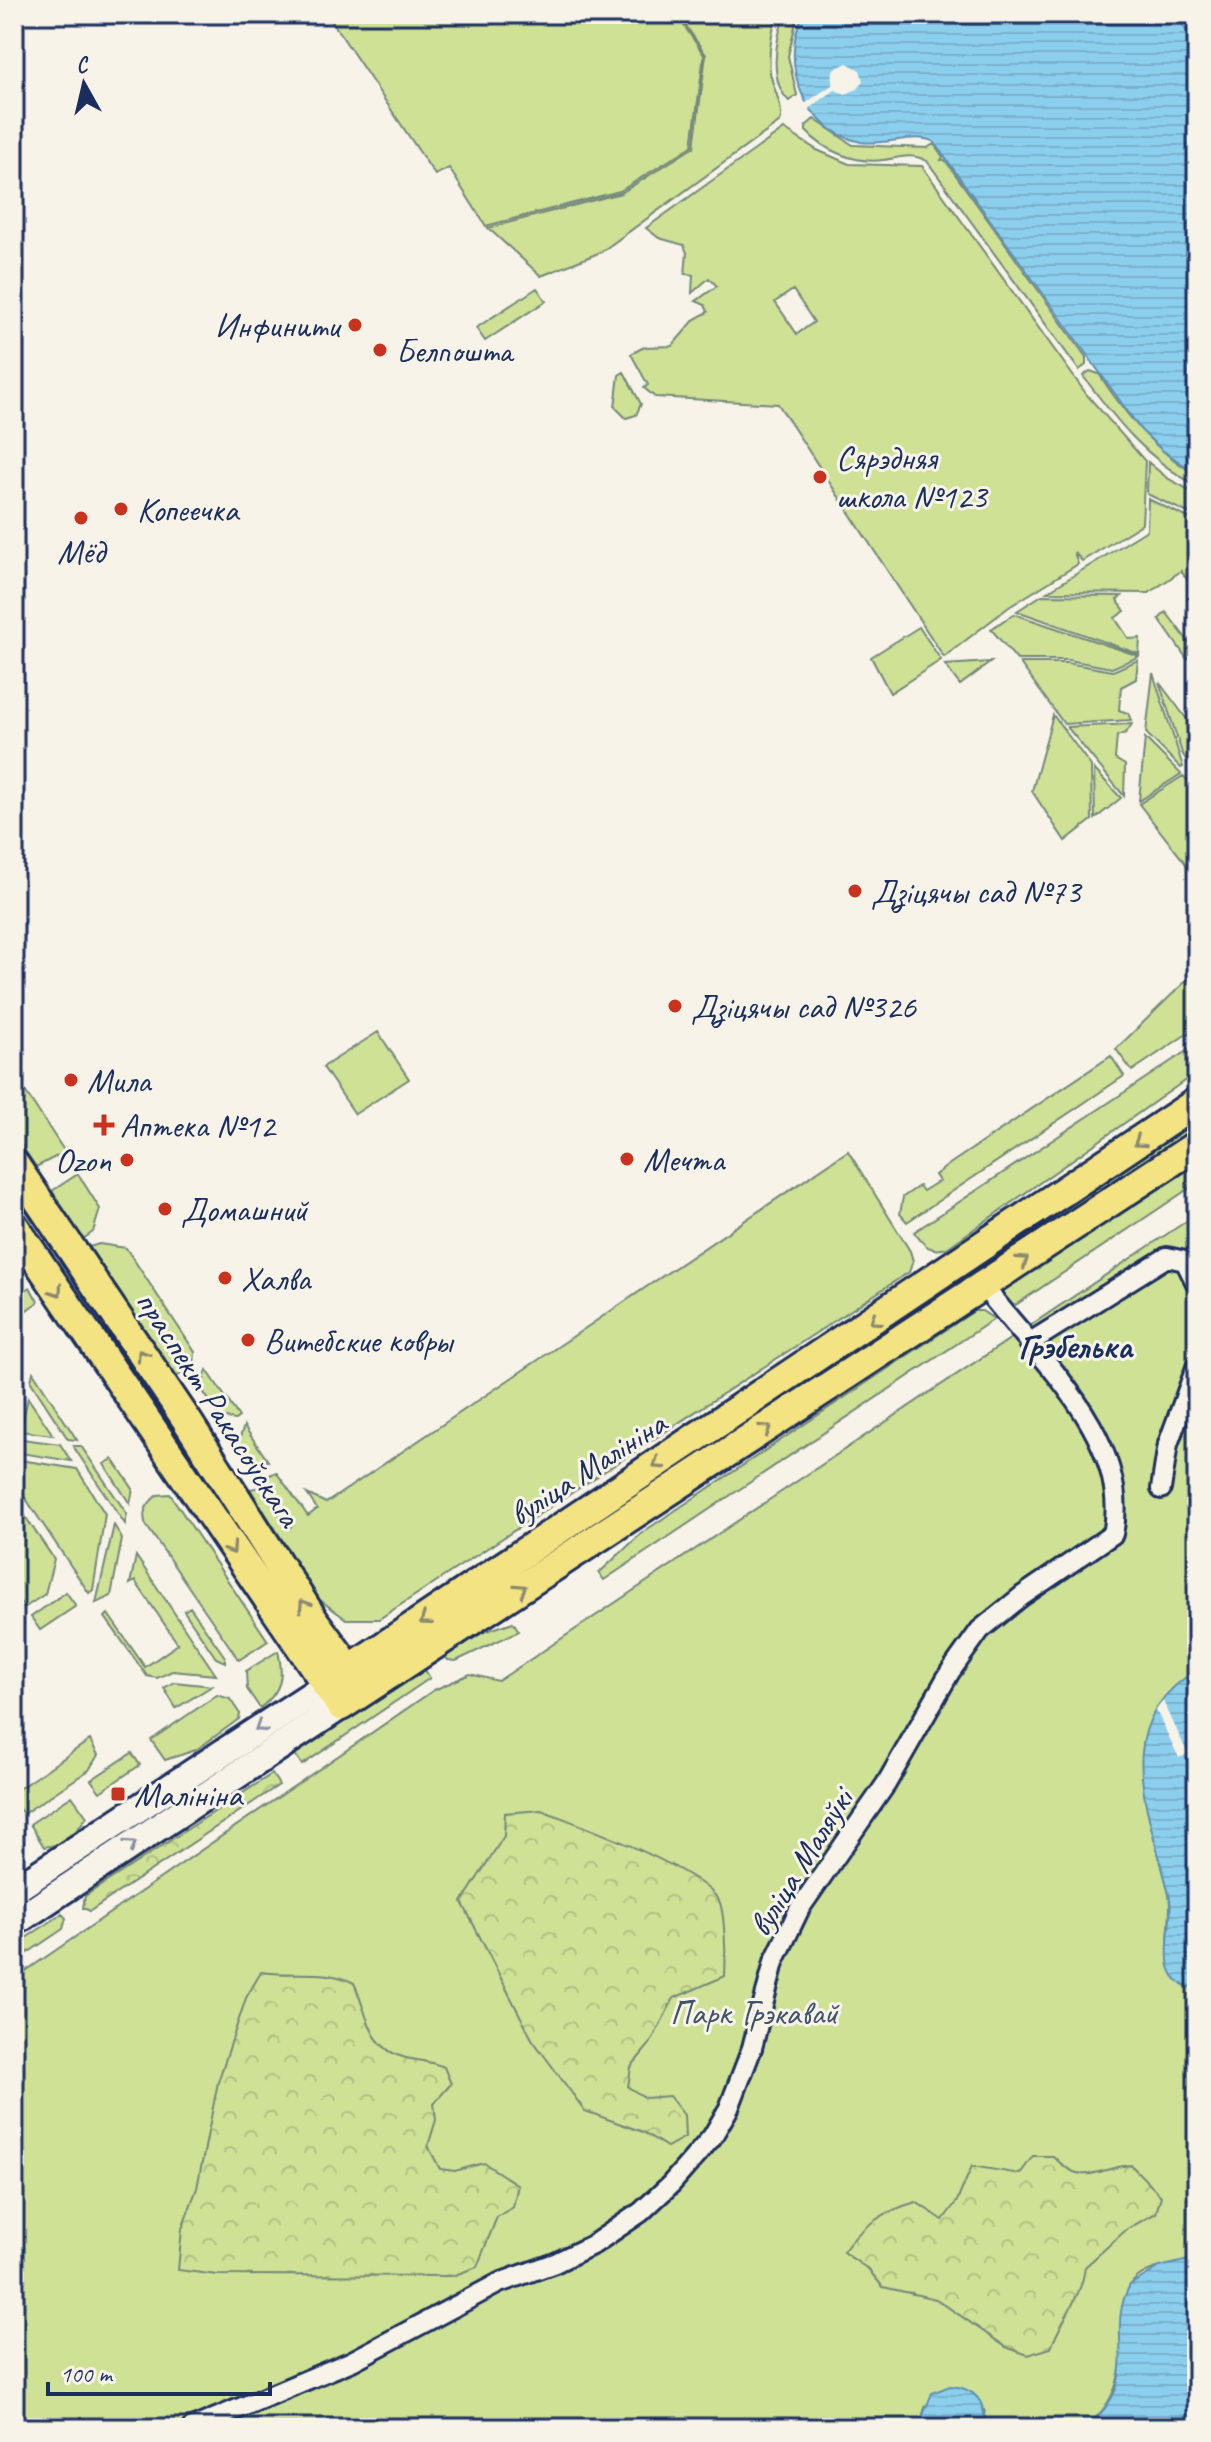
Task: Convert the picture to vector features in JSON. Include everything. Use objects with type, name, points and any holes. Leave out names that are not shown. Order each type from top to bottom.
[{"type":"main road","name":"вуліца Малініна","points":[[358,1680],[1197,1102]]},
{"type":"main road","name":"вуліца Малініна","points":[[14,1890],[358,1680],[984,1287],[1197,1145]]},
{"type":"main road","name":"праспект Ракасоўскага","points":[[14,1164],[186,1419],[315,1622],[358,1680]]},
{"type":"main road","name":"праспект Ракасоўскага","points":[[14,1226],[333,1695]]},
{"type":"main road","points":[[940,1277],[957,1304]]},
{"type":"main road","name":"вуліца Малініна","points":[[14,1923],[333,1695]]},
{"type":"street","points":[[1029,1343],[1167,1257],[1185,1261],[1197,1285]]},
{"type":"street","name":"вуліца Маляўкі","points":[[192,2428],[352,2361],[499,2283],[555,2263],[594,2244],[617,2230],[661,2193],[712,2137],[742,2075],[774,1962],[800,1908],[886,1784],[950,1672],[980,1630],[1022,1596],[1113,1534],[1116,1520],[1113,1493],[1107,1461],[1096,1435],[984,1287]]},
{"type":"street","points":[[1161,1489],[1168,1444],[1197,1365]]},
{"type":"green space","points":[[327,14],[676,14],[704,55],[692,146],[620,191],[486,226],[449,168],[435,175]]},
{"type":"green space","points":[[678,14],[777,14],[769,64],[781,110],[780,122],[601,252],[541,276],[488,228],[621,193],[694,147],[706,55]]},
{"type":"green space","points":[[785,14],[798,14],[788,56],[797,95],[789,101],[782,93],[776,71],[777,47]]},
{"type":"green space","points":[[814,119],[853,145],[927,148],[934,144],[943,157],[941,160],[945,160],[1086,357],[1086,365],[1079,370],[927,161],[910,156],[873,161],[841,154],[822,145],[806,131],[806,126]]},
{"type":"green space","points":[[784,129],[817,150],[849,164],[922,166],[1087,395],[1145,461],[1142,524],[1082,561],[1074,552],[1078,564],[1009,607],[944,657],[778,404],[655,397],[644,388],[648,385],[631,354],[644,347],[672,346],[695,319],[708,312],[705,305],[696,301],[717,286],[709,278],[692,293],[693,275],[685,274],[687,253],[684,245],[659,238],[646,228]],"holes":[[[793,290],[814,322],[797,334],[775,302]]]},
{"type":"green space","points":[[537,288],[546,301],[485,341],[476,328]]},
{"type":"green space","points":[[1090,371],[1099,374],[1131,418],[1154,443],[1197,475],[1197,486],[1163,464],[1134,438],[1083,376]]},
{"type":"green space","points":[[624,372],[641,404],[636,415],[626,418],[615,407],[619,375]]},
{"type":"green space","points":[[1148,462],[1167,478],[1197,494],[1197,517],[1147,494]]},
{"type":"green space","points":[[1148,499],[1197,522],[1197,586],[1193,588],[1181,571],[1149,593],[1047,592],[1147,530]]},
{"type":"green space","points":[[1042,595],[1122,596],[1117,600],[1125,611],[1115,618],[1129,639],[1140,638],[1139,654],[1017,611]]},
{"type":"green space","points":[[1166,612],[1197,653],[1187,659],[1159,619]]},
{"type":"green space","points":[[1014,614],[1139,656],[1112,668],[1068,660],[1017,660],[991,629]]},
{"type":"green space","points":[[919,627],[941,660],[890,693],[871,657]]},
{"type":"green space","points":[[1138,660],[1136,679],[1121,687],[1119,710],[1128,713],[1131,720],[1064,724],[1020,663],[1067,663],[1113,671]]},
{"type":"green space","points":[[991,662],[960,685],[945,665]]},
{"type":"green space","points":[[1153,673],[1183,767],[1181,768],[1146,733]]},
{"type":"green space","points":[[1159,682],[1192,726],[1197,723],[1197,777],[1182,753]]},
{"type":"green space","points":[[1053,715],[1091,766],[1092,820],[1065,841],[1032,791]]},
{"type":"green space","points":[[1132,724],[1126,733],[1117,736],[1115,759],[1125,765],[1124,796],[1067,727]]},
{"type":"green space","points":[[1145,738],[1181,774],[1139,801]]},
{"type":"green space","points":[[1094,769],[1121,798],[1095,819]]},
{"type":"green space","points":[[1183,776],[1197,788],[1197,878],[1139,804]]},
{"type":"green space","points":[[1197,970],[1197,1027],[1132,1071],[1116,1049]]},
{"type":"green space","points":[[378,1032],[409,1079],[355,1114],[323,1067]]},
{"type":"green space","points":[[1197,1044],[1197,1072],[947,1248],[928,1247],[914,1232]]},
{"type":"green space","points":[[1111,1056],[1124,1076],[907,1222],[900,1214],[903,1197],[919,1186],[923,1191],[939,1181],[935,1175],[951,1163]]},
{"type":"green space","points":[[14,1074],[65,1152],[36,1167],[14,1134]]},
{"type":"green space","points":[[1197,1116],[1197,1126],[961,1284],[956,1282],[955,1278]]},
{"type":"green space","points":[[848,1151],[910,1251],[913,1261],[909,1272],[379,1619],[346,1619],[320,1600],[250,1489],[261,1487],[289,1528],[293,1525],[266,1483],[268,1476],[276,1472],[308,1516],[317,1509],[307,1494],[326,1503]]},
{"type":"green space","points":[[1197,1160],[1197,1183],[1011,1308],[1003,1296],[1005,1288]]},
{"type":"green space","points":[[78,1174],[100,1209],[93,1232],[83,1239],[52,1191]]},
{"type":"green space","name":"Парк Грэкавай","points":[[1197,1214],[1197,1670],[1169,1692],[1152,1717],[1143,1744],[1142,1773],[1146,1803],[1169,1894],[1170,1963],[1174,1975],[1183,1983],[1197,1988],[1197,2258],[1145,2273],[1128,2290],[1123,2306],[1120,2366],[1115,2388],[1104,2409],[1084,2428],[985,2428],[985,2410],[926,2405],[918,2428],[14,2428],[14,1979],[434,1690],[470,1674],[498,1681]]},
{"type":"green space","points":[[99,1244],[126,1248],[195,1352],[194,1366],[176,1377],[89,1247]]},
{"type":"green space","points":[[30,1287],[38,1302],[14,1319],[14,1298]]},
{"type":"green space","points":[[936,1292],[938,1299],[434,1636],[430,1630]]},
{"type":"green space","points":[[974,1311],[982,1311],[994,1319],[604,1580],[599,1573],[643,1532]]},
{"type":"green space","points":[[207,1370],[239,1417],[235,1420],[220,1417],[201,1388]]},
{"type":"green space","points":[[33,1372],[77,1440],[68,1439],[31,1382]]},
{"type":"green space","points":[[28,1398],[53,1435],[20,1431]]},
{"type":"green space","points":[[244,1426],[268,1461],[249,1460],[238,1443]]},
{"type":"green space","points":[[14,1438],[60,1444],[71,1461],[14,1452]]},
{"type":"green space","points":[[73,1446],[81,1446],[127,1514],[125,1524]]},
{"type":"green space","points":[[14,1459],[77,1469],[105,1514],[93,1590],[89,1593],[14,1481]]},
{"type":"green space","points":[[113,1459],[133,1489],[130,1504],[104,1464]]},
{"type":"green space","points":[[170,1494],[268,1641],[239,1660],[146,1525],[145,1512],[150,1502],[157,1495]]},
{"type":"green space","points":[[14,1500],[54,1559],[45,1594],[24,1608],[14,1594]]},
{"type":"green space","points":[[114,1525],[122,1539],[111,1596],[96,1603]]},
{"type":"green space","points":[[136,1556],[216,1675],[172,1671],[157,1678],[147,1676],[105,1617],[108,1614],[145,1667],[178,1644],[135,1581],[130,1584]]},
{"type":"green space","points":[[66,1592],[76,1606],[40,1630],[31,1617]]},
{"type":"green space","points":[[190,1607],[225,1657],[225,1662],[216,1658],[184,1611]]},
{"type":"green space","points":[[513,1622],[519,1631],[456,1661],[448,1660],[444,1655],[481,1633]]},
{"type":"green space","points":[[278,1651],[280,1683],[273,1696],[260,1708],[247,1689],[246,1671]]},
{"type":"green space","points":[[423,1667],[430,1678],[302,1765],[295,1754]]},
{"type":"green space","points":[[174,1682],[212,1686],[176,1708],[164,1688]]},
{"type":"green space","points":[[217,1695],[230,1699],[240,1714],[239,1719],[196,1750],[165,1760],[151,1740]]},
{"type":"green space","points":[[90,1740],[98,1755],[89,1770],[23,1814],[14,1802],[14,1792]]},
{"type":"green space","points":[[132,1753],[140,1765],[100,1792],[91,1780]]},
{"type":"green space","points":[[272,1774],[279,1785],[90,1911],[83,1908],[85,1896]]},
{"type":"green space","points":[[72,1796],[87,1817],[66,1843],[44,1847],[30,1824]]},
{"type":"green space","points":[[541,1810],[667,1863],[710,1890],[720,1903],[725,1976],[674,1998],[650,2044],[631,2067],[628,2087],[646,2098],[669,2096],[684,2115],[685,2137],[667,2147],[643,2132],[585,2111],[532,2039],[462,1902],[504,1836],[505,1813]]},
{"type":"green space","points":[[62,1914],[66,1918],[63,1929],[14,1962],[14,1946]]},
{"type":"green space","points":[[261,1972],[321,1974],[354,1983],[371,2029],[384,2047],[406,2058],[444,2067],[451,2084],[434,2103],[436,2120],[428,2146],[440,2169],[455,2171],[484,2163],[518,2185],[513,2207],[497,2217],[477,2267],[452,2276],[217,2275],[178,2270],[182,2229],[197,2188],[218,2082],[246,1998]]},
{"type":"green space","points":[[1033,2156],[1053,2156],[1073,2172],[1082,2174],[1131,2165],[1161,2196],[1156,2213],[1127,2229],[1085,2267],[1076,2298],[1051,2348],[1028,2355],[1006,2347],[936,2299],[883,2287],[868,2269],[843,2252],[875,2220],[916,2202],[943,2220],[957,2201],[972,2166],[1020,2174]]},
{"type":"water","points":[[803,14],[1175,14],[1197,46],[1197,474],[1162,450],[1141,430],[934,142],[919,138],[861,142],[841,135],[824,124],[811,109],[801,92],[794,53],[796,33]]},
{"type":"water","points":[[1197,1670],[1195,1988],[1181,1984],[1169,1964],[1170,1899],[1146,1806],[1142,1776],[1143,1746],[1151,1718],[1168,1693]]},
{"type":"water","points":[[1197,2258],[1197,2428],[1084,2428],[1103,2410],[1114,2393],[1119,2375],[1120,2322],[1130,2285],[1160,2267]]},
{"type":"water","points":[[950,2386],[967,2390],[978,2398],[984,2411],[985,2428],[918,2428],[932,2393]]},
{"type":"pier","points":[[847,63],[860,70],[863,80],[858,89],[845,94],[835,90],[807,110],[803,105],[832,85],[833,70]]},
{"type":"pier","points":[[1163,1701],[1188,1754],[1179,1758],[1156,1710]]},
{"type":"place","name":"Инфинити","points":[[355,325]]},
{"type":"place","name":"Белпошта","points":[[380,350]]},
{"type":"place","name":"Сярэдняя школа №123","points":[[820,477]]},
{"type":"place","name":"Копеечка","points":[[121,509]]},
{"type":"place","name":"Мёд","points":[[81,518]]},
{"type":"place","name":"Дзіцячы сад №73","points":[[855,891]]},
{"type":"place","name":"Дзіцячы сад №326","points":[[675,1006]]},
{"type":"place","name":"Мила","points":[[71,1080]]},
{"type":"place","name":"Аптека №12","points":[[104,1125]]},
{"type":"place","name":"Мечта","points":[[627,1159]]},
{"type":"place","name":"Ozon","points":[[127,1160]]},
{"type":"place","name":"Домашний","points":[[165,1209]]},
{"type":"place","name":"Халва","points":[[225,1278]]},
{"type":"place","name":"Витебские ковры","points":[[248,1340]]},
{"type":"place","name":"Малініна","points":[[118,1794]]},
{"type":"district","name":"Грэбелька","points":[[1075,1345]]}]
